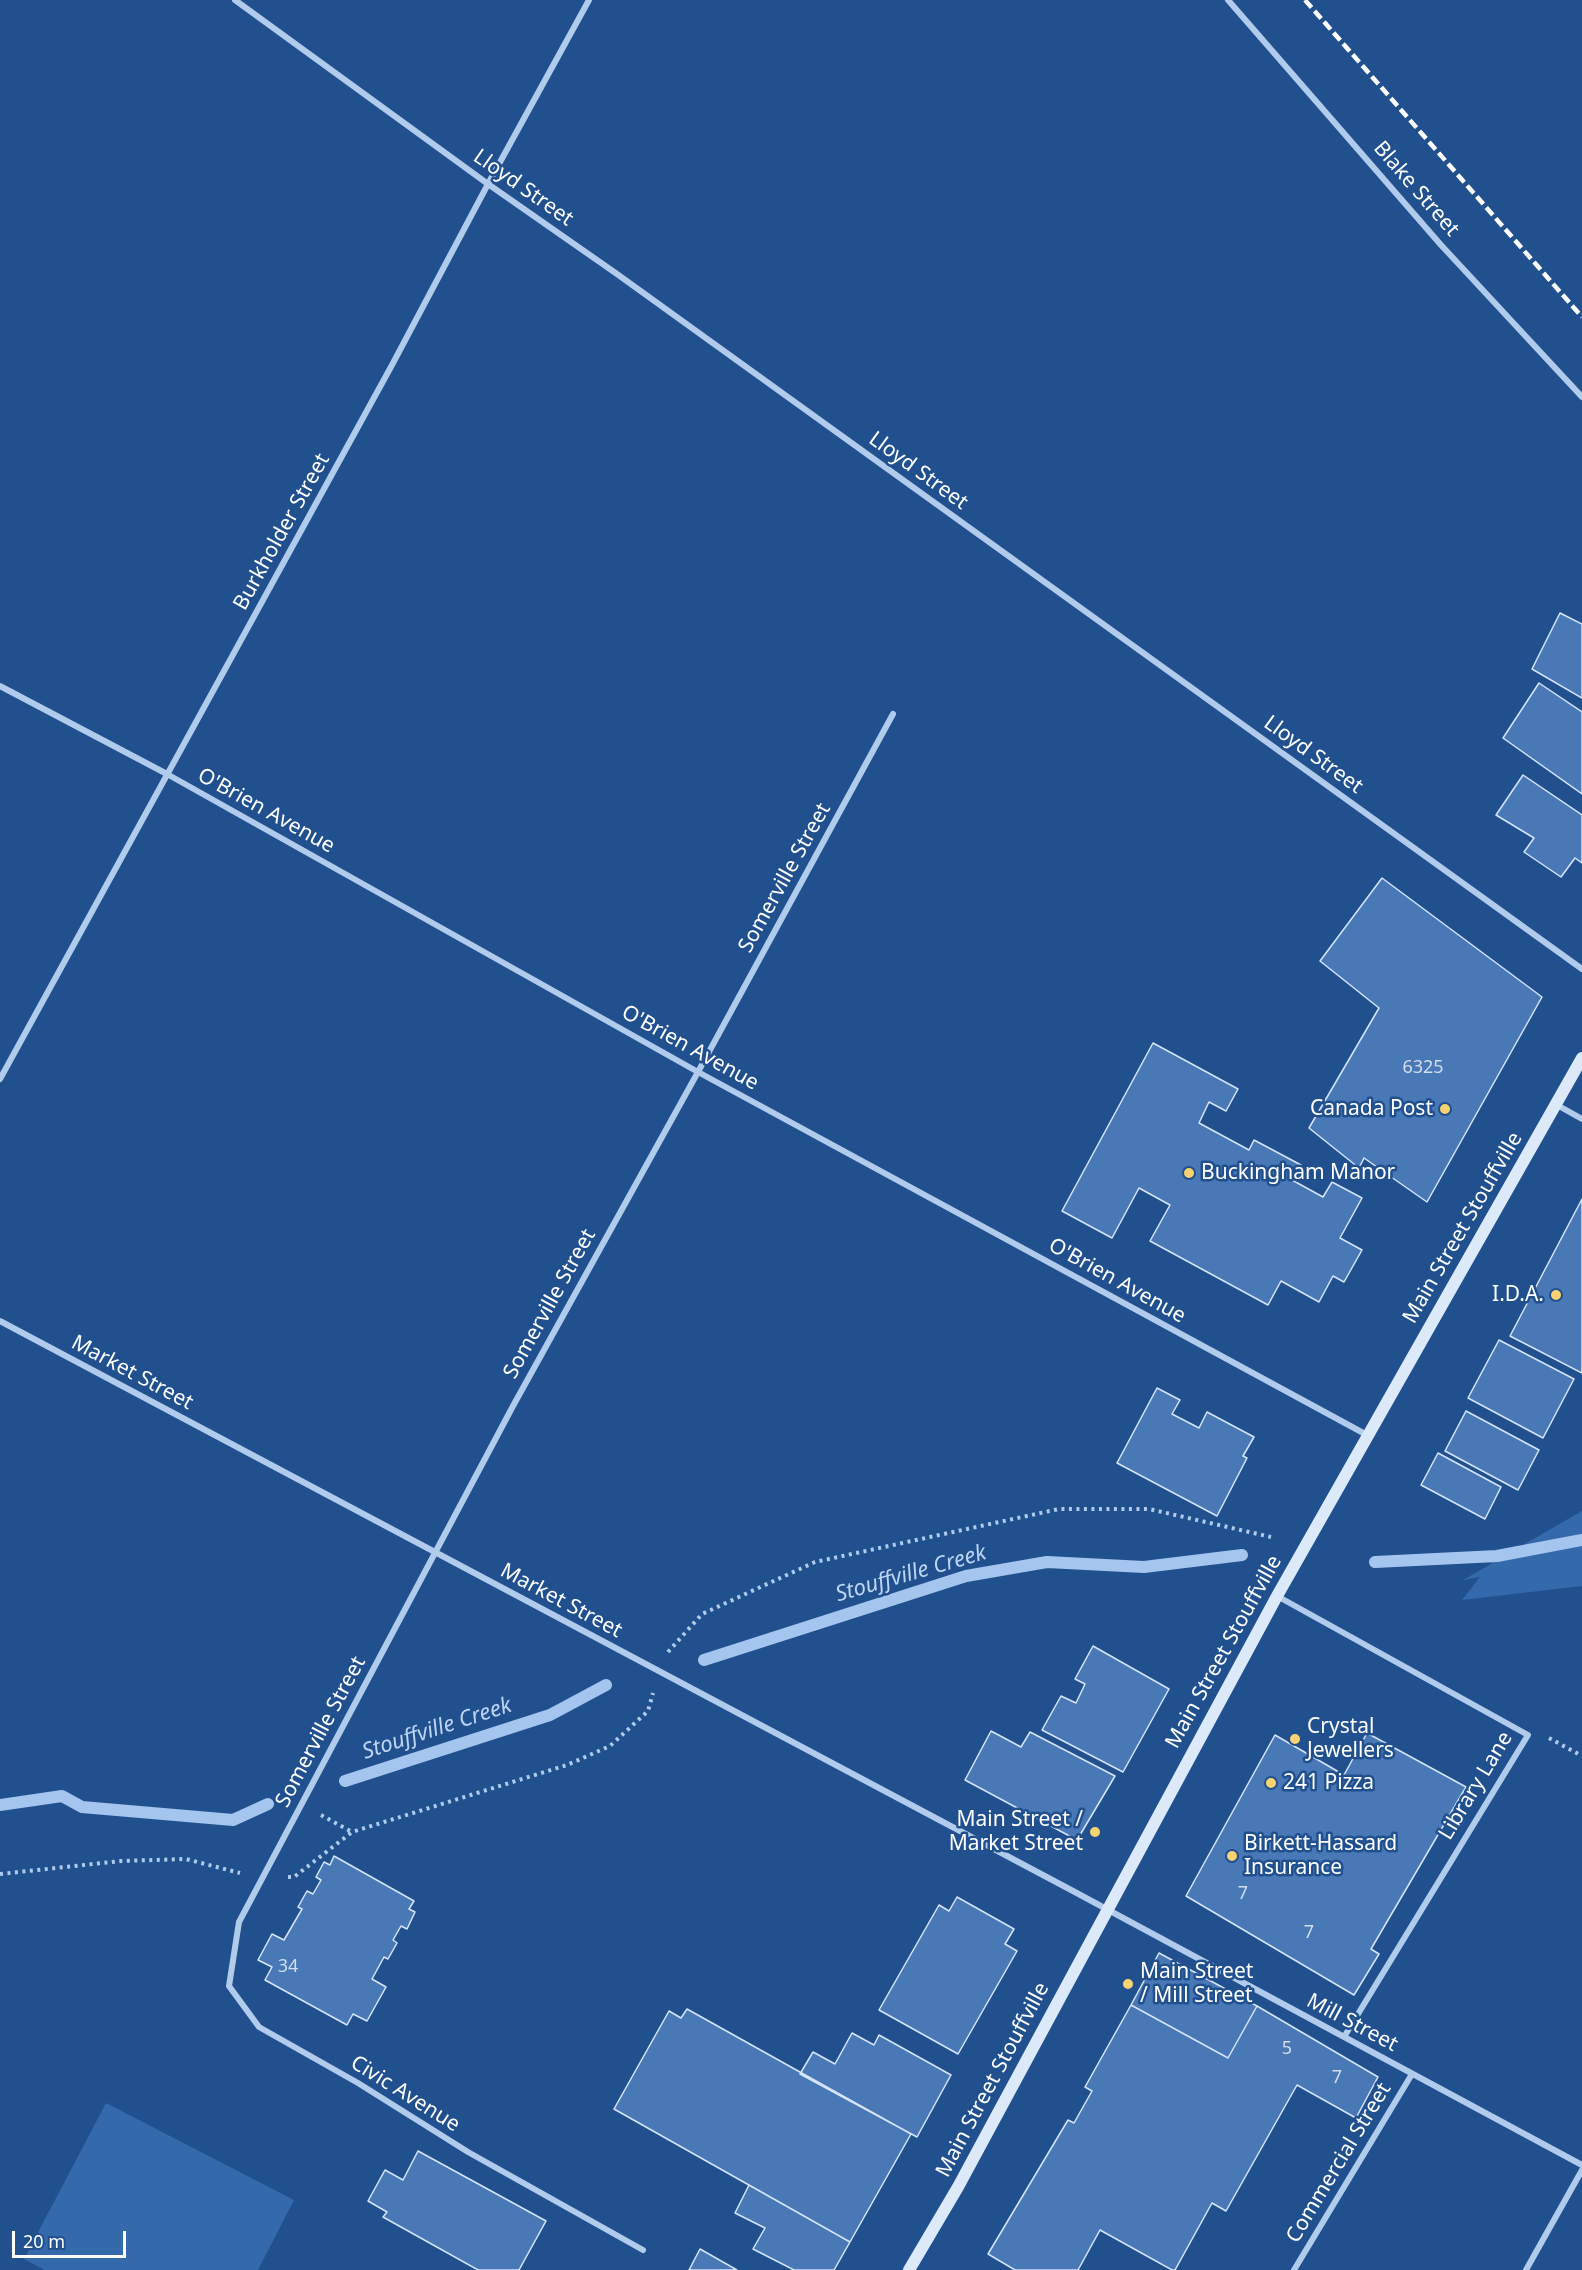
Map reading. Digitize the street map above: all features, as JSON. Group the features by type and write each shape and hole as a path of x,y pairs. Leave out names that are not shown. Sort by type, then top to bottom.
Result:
{"main road":[{"name":"Main Street Stouffville","path":"909,2270 958,2187 1276,1596 1582,1058"}],"street":[{"name":"Lloyd Street","path":"235,0 1582,969"},
{"name":"Burkholder Street","path":"0,1079 590,0"},
{"name":"Blake Street","path":"1228,0 1441,245 1582,397"},
{"name":"O'Brien Avenue","path":"0,686 167,774 698,1072 1367,1435"},
{"name":"Somerville Street","path":"244,1914 300,1804 513,1406 893,714"},
{"path":"1557,1105 1582,1119"},
{"name":"Market Street","path":"0,1321 1107,1910"},
{"name":"Library Lane","path":"1276,1596 1528,1735 1344,2037"},
{"name":"Mill Street","path":"1107,1910 1582,2168"},
{"name":"Civic Avenue","path":"244,1914 239,1922 229,1986 260,2027 358,2083 468,2152 643,2250"},
{"name":"Commercial Street","path":"1294,2270 1412,2074"},
{"path":"1526,2270 1582,2168"}],"path":[{"path":"0,1874 121,1861 186,1859 262,1879 294,1877 352,1832 567,1765 610,1746 648,1711 668,1651 702,1614 815,1562 1059,1509 1149,1509 1271,1537"},
{"path":"1528,1735 1549,1738 1582,1756"},
{"path":"300,1804 352,1832"}],"shaded area":[{"path":"1582,1511 1582,1586 1462,1600 1480,1577 1463,1580 1491,1564 1497,1556 1509,1553"},
{"path":"106,2103 294,2200 258,2270 45,2270 24,2259"}],"building":[{"path":"1560,613 1582,624 1582,698 1532,669"},
{"path":"1539,683 1582,712 1582,794 1503,738"},
{"path":"1523,775 1582,815 1582,863 1575,858 1561,877 1524,852 1534,838 1496,815"},
{"path":"1382,878 1542,997 1427,1202 1364,1158 1359,1168 1309,1128 1379,1008 1320,961"},
{"name":"Buckingham Manor","path":"1153,1043 1238,1089 1226,1111 1209,1102 1199,1123 1249,1150 1254,1140 1301,1165 1292,1180 1323,1197 1332,1182 1362,1198 1340,1238 1362,1250 1344,1282 1333,1276 1319,1302 1281,1281 1268,1305 1150,1241 1170,1205 1139,1188 1112,1238 1062,1211"},
{"path":"1582,1199 1582,1373 1510,1336"},
{"path":"1499,1340 1574,1379 1543,1438 1468,1398"},
{"path":"1157,1388 1180,1400 1172,1414 1199,1428 1207,1412 1254,1437 1243,1456 1247,1458 1217,1516 1117,1463"},
{"path":"1466,1411 1539,1450 1518,1490 1445,1451"},
{"path":"1438,1453 1501,1487 1485,1519 1421,1485"},
{"path":"1093,1646 1169,1689 1123,1772 1042,1730 1061,1696 1076,1703 1085,1684 1075,1679"},
{"path":"991,1731 1021,1747 1030,1732 1115,1776 1077,1840 965,1780"},
{"path":"1367,1733 1466,1787 1371,1949 1379,1954 1354,1995 1186,1896 1275,1735 1344,1775"},
{"path":"334,1856 414,1901 409,1909 415,1912 407,1929 401,1926 393,1940 397,1943 388,1959 384,1957 372,1979 386,1987 367,2021 353,2014 347,2025 265,1980 272,1967 258,1960 272,1934 284,1940 302,1909 298,1907 307,1891 313,1894 321,1880 316,1877 324,1862 330,1865"},
{"path":"957,1897 1014,1929 1005,1944 1017,1951 958,2054 879,2010 939,1905 949,1911"},
{"path":"1159,1953 1257,2006 1228,2058 1131,2005"},
{"path":"1131,2005 1228,2058 1257,2006 1378,2077 1356,2118 1297,2085 1226,2211 1212,2203 1175,2270 1100,2230 1078,2270 1015,2270 988,2254 1068,2120 1074,2123 1092,2091 1085,2087"},
{"path":"687,2009 911,2134 850,2242 614,2109 669,2011 681,2018"},
{"path":"852,2033 874,2045 879,2035 951,2075 917,2137 800,2074 813,2052 835,2064"},
{"path":"418,2151 546,2221 519,2270 478,2270 383,2217 387,2212 368,2201 385,2170 403,2180"},
{"path":"749,2185 850,2242 834,2270 794,2270 753,2249 765,2228 735,2213"},
{"path":"700,2249 737,2270 689,2270"}],"waterway":[{"name":"Stouffville Creek","path":"1375,1562 1497,1556 1582,1540"},
{"name":"Stouffville Creek","path":"704,1660 966,1576 1047,1562 1144,1567 1242,1555"},
{"name":"Stouffville Creek","path":"345,1781 550,1715 606,1685"},
{"name":"Stouffville Creek","path":"0,1805 62,1796 82,1807 233,1820 268,1804"}],"railway":[{"path":"1305,0 1582,317"}],"place":[{"name":"Canada Post","path":"1445,1109"},
{"name":"Buckingham Manor","path":"1189,1173"},
{"name":"I.D.A.","path":"1556,1295"},
{"name":"Crystal Jewellers","path":"1295,1739"},
{"name":"241 Pizza","path":"1271,1783"},
{"name":"Main Street / Market Street","path":"1095,1832"},
{"name":"Birkett-Hassard Insurance","path":"1232,1856"},
{"name":"Main Street / Mill Street","path":"1128,1984"}]}
